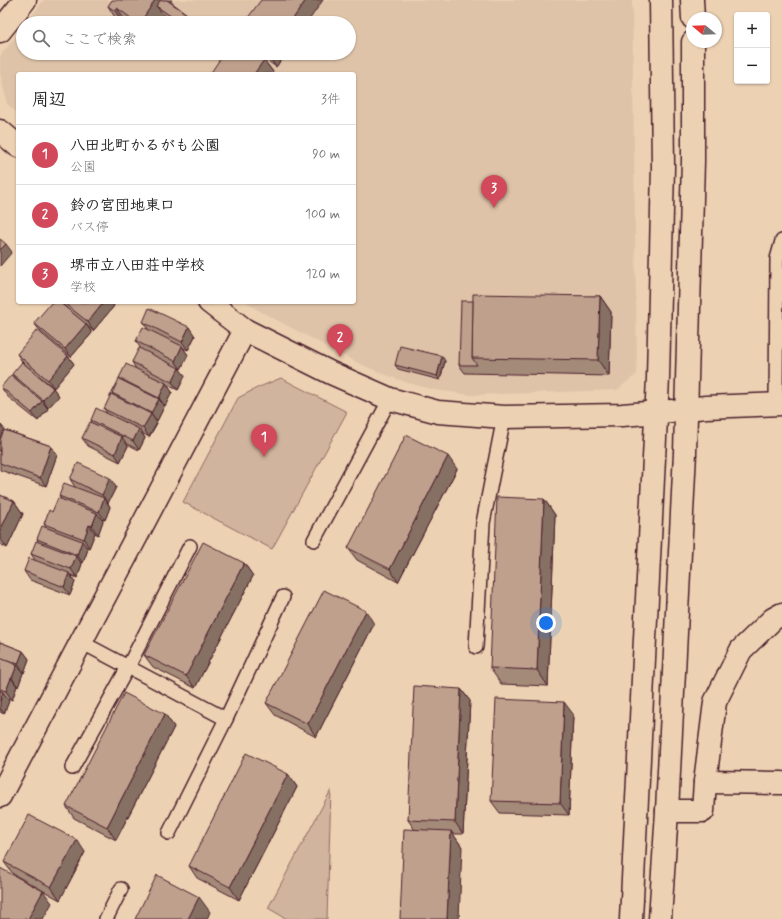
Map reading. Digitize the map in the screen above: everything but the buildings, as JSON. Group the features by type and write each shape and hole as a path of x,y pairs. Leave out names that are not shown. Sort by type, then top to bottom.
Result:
{"street":[{"path":"0,31 25,0"},
{"path":"631,919 656,413 663,167 661,0"},
{"path":"692,0 693,12"},
{"path":"660,919 667,811 685,453 693,161 693,48"},
{"path":"0,131 16,144"},
{"path":"212,304 245,330 331,373 390,399 438,412 504,418 622,415 656,413 706,406 779,404"},
{"path":"0,796 245,330"},
{"path":"667,811 703,811 715,702 741,650 773,619 782,614"},
{"path":"705,782 782,782"}],"lane":[{"path":"779,404 777,259 782,241"},
{"path":"314,540 390,399"},
{"path":"476,647 482,524 504,418"},
{"path":"72,768 128,667 190,546"},
{"path":"169,833 226,719 283,597"},
{"path":"81,642 226,719"},
{"path":"106,919 121,890"}],"shaded area":[{"path":"44,0 632,0 637,374 617,390 471,395 435,390 408,383 354,361 256,309 250,304 356,304 356,72 16,72 16,112 7,104 0,72 0,56 16,36 16,60 356,60 356,16 31,16"},
{"path":"281,378 347,412 272,549 183,502 238,398"},
{"path":"331,790 327,919 287,919 268,908"}],"place":[{"name":"堺市立八田荘中学校","path":"494,208"},
{"name":"鈴の宮団地東口","path":"340,357"},
{"name":"八田北町かるがも公園","path":"264,457"}]}
